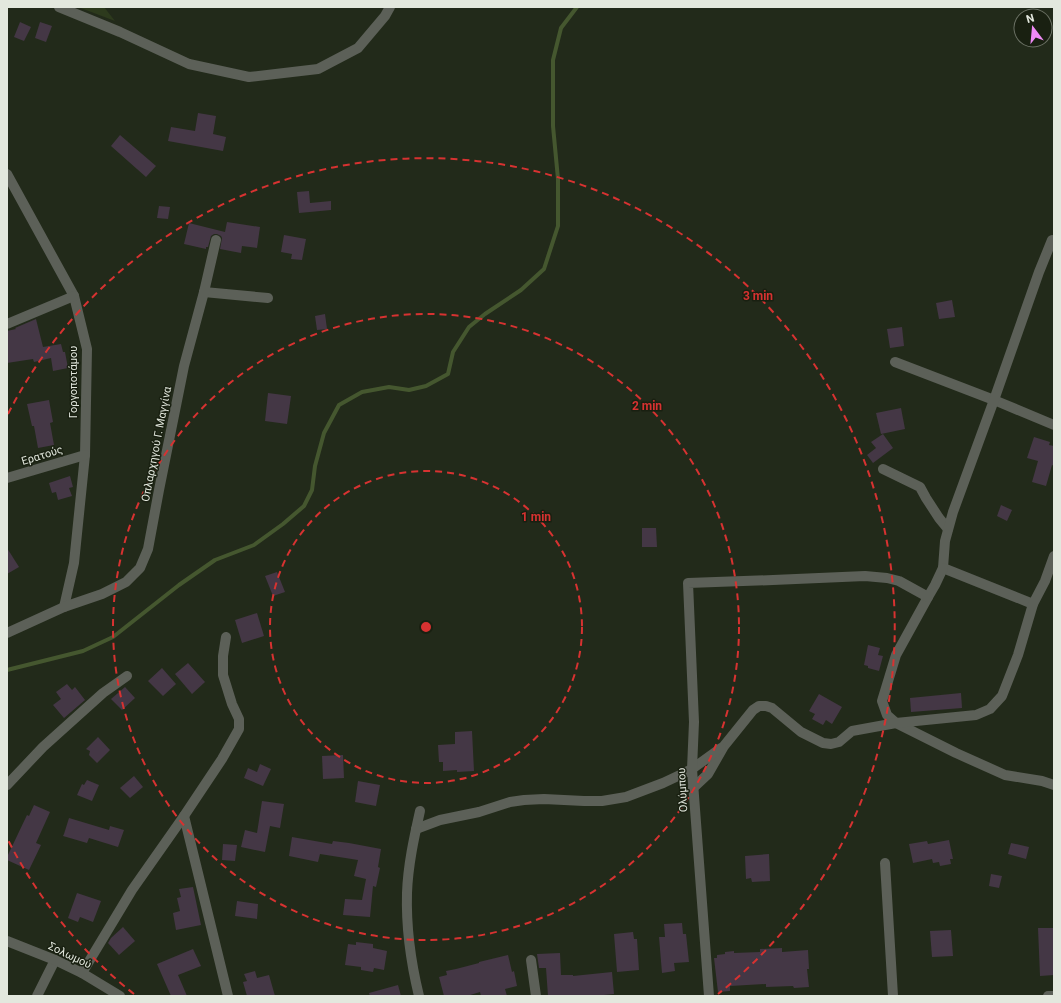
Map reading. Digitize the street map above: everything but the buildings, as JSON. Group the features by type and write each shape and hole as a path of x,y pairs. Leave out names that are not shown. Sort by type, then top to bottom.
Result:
{"street":[{"path":"59,7 120,32 189,64 249,77 318,69 358,48 385,16 390,7"},
{"name":"Γοργοποτάμου","path":"7,174 74,296 87,349 85,455 74,563 64,606"},
{"name":"Οπλαρχηγού Γ. Μαγγίνα","path":"7,634 64,606 102,594 126,582 140,568 148,549 184,366 216,240"},
{"path":"1054,241 1052,240 1039,272 956,504 945,541 943,568 896,655 882,701 887,715 896,723 956,753 1005,775 1042,781 1054,785"},
{"path":"204,292 268,298"},
{"path":"7,324 74,296"},
{"path":"895,362 1054,424"},
{"name":"Ερατούς","path":"7,478 85,455"},
{"path":"883,469 920,487 939,518 948,529"},
{"path":"693,788 708,774 724,746 748,715 759,706 772,708 801,732 823,743 831,744 839,742 852,731 896,723 976,715 990,709 1002,696 1018,656 1032,604 1044,581 1054,556"},
{"path":"943,568 1032,604"},
{"name":"Ολύμπου","path":"709,996 692,769 694,722 688,583 864,576 900,581 928,597"},
{"path":"82,973 132,890 222,759 239,728 239,719 232,704 223,675 223,656 226,637"},
{"path":"7,785 48,743 103,693 127,676"},
{"path":"416,829 440,820 479,812 510,802 544,798 602,801 626,797 663,784 692,769 724,746"},
{"path":"419,996 407,914 407,892 409,870 420,811"},
{"path":"184,816 228,996"},
{"path":"885,863 893,996"},
{"name":"Σολωμού","path":"7,941 55,960 82,973 120,996"},
{"path":"36,996 55,960"},
{"path":"531,960 536,996"},
{"path":"1048,996 1054,996"}],"green space":[{"path":"78,7 104,7 115,21"}],"waterway":[{"path":"7,670 83,651 113,637 179,585 215,560 254,545 283,524 304,506 312,490 315,466 324,433 339,405 362,392 389,387 409,390 426,386 448,374 453,352 469,327 485,314 521,290 544,269 558,226 558,179 553,126 553,60 561,28 577,7"}]}
